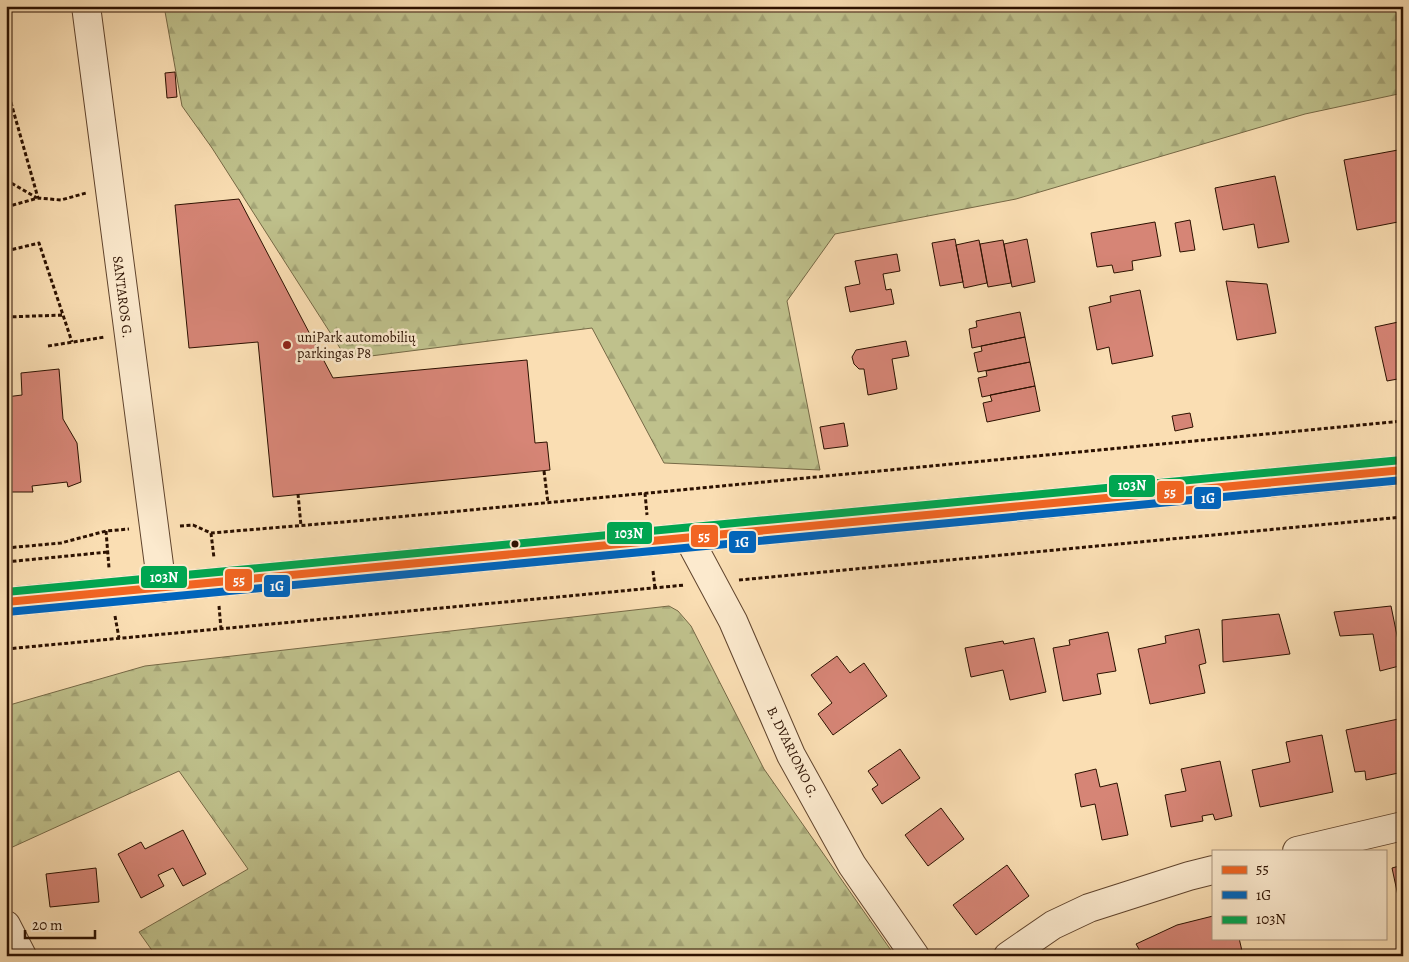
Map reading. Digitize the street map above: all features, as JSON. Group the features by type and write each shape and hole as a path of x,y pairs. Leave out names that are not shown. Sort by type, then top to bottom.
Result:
{"main road":[{"path":"6,602 689,539 1403,470"}],"street":[{"name":"SANTAROS G.","path":"86,6 162,588"},
{"name":"B. DVARIONO G.","path":"689,539 733,621 791,755 852,865 915,956"},
{"path":"1301,850 1403,826"},
{"path":"1008,956 1053,925 1089,908 1188,876 1212,870"},
{"path":"6,925 22,956"}],"path":[{"path":"6,64 8,69 8,92 38,198"},
{"path":"6,180 38,198"},
{"path":"6,207 38,198 60,200 109,186"},
{"path":"6,251 39,243 72,342"},
{"path":"6,316 63,315"},
{"path":"48,346 128,334"},
{"path":"154,527 193,525 211,533 301,526 1403,421"},
{"path":"544,471 548,503"},
{"path":"645,493 647,515"},
{"path":"298,494 301,526"},
{"path":"738,580 1403,517"},
{"path":"6,548 61,543 106,531"},
{"path":"6,562 108,552"},
{"path":"653,571 655,588"},
{"path":"6,649 693,584"}],"green space":[{"path":"164,6 1403,6 1403,93 1305,114 1016,199 835,234 787,301 820,470 664,463 592,328 347,359 212,148 182,106"},
{"path":"669,606 678,611 691,626 764,769 895,956 156,956 139,932 248,869 179,771 6,850 6,706 145,666"}],"building":[{"path":"175,72 177,97 167,98 165,73"},
{"path":"1398,150 1403,177 1403,221 1357,230 1344,160"},
{"path":"1275,176 1289,242 1258,248 1254,224 1223,230 1215,188"},
{"name":"uniPark automobilių parkingas P8","path":"239,199 333,378 527,360 535,443 547,442 550,470 273,497 258,342 189,348 175,205"},
{"path":"1190,220 1195,250 1180,252 1175,223"},
{"path":"1155,222 1161,256 1132,261 1133,270 1114,273 1112,265 1097,267 1091,233"},
{"path":"955,239 963,282 940,286 932,243"},
{"path":"1027,239 1035,282 1012,287 1004,244"},
{"path":"979,240 987,283 964,288 956,245"},
{"path":"1003,240 1011,283 988,287 980,244"},
{"path":"897,254 900,271 883,274 886,290 891,289 894,304 850,312 845,287 860,284 855,261"},
{"path":"1226,281 1267,284 1276,333 1237,340"},
{"path":"1140,290 1153,356 1112,364 1109,347 1097,350 1089,307 1111,302 1110,296"},
{"path":"1020,312 1025,337 972,348 969,329 977,327 976,321"},
{"path":"1403,321 1403,378 1387,381 1375,327"},
{"path":"1025,337 1030,362 978,372 974,353 982,351 981,346"},
{"path":"906,341 909,356 892,359 897,389 868,395 864,369 859,369 854,364 852,357 856,350"},
{"path":"1030,362 1035,386 982,397 978,378 987,376 986,371"},
{"path":"59,369 63,419 77,443 81,482 68,487 67,482 32,486 33,492 6,492 6,397 22,395 21,373"},
{"path":"1035,386 1040,411 987,422 983,403 992,401 990,395"},
{"path":"1190,413 1193,427 1175,431 1172,416"},
{"path":"844,423 848,446 824,449 820,427"},
{"path":"1391,606 1403,665 1380,671 1373,634 1340,636 1334,612"},
{"path":"1279,614 1290,654 1223,662 1222,620"},
{"path":"1199,629 1206,663 1199,665 1205,693 1150,704 1138,649 1166,643 1165,636"},
{"path":"1108,632 1116,671 1097,674 1101,694 1063,701 1053,648 1070,645 1069,640"},
{"path":"1034,638 1046,692 1010,700 1003,670 971,677 965,648 1003,641 1004,644"},
{"path":"837,656 850,673 864,663 887,696 833,735 818,714 832,703 811,675"},
{"path":"1403,718 1403,772 1366,780 1365,771 1355,772 1346,730"},
{"path":"1322,735 1333,792 1260,807 1252,770 1290,762 1286,742"},
{"path":"900,749 920,778 882,804 872,789 878,785 868,771"},
{"path":"1220,761 1232,816 1215,820 1213,814 1202,816 1203,821 1171,827 1165,795 1186,791 1181,769"},
{"path":"1096,769 1100,787 1117,783 1128,835 1102,840 1095,804 1081,807 1075,774"},
{"path":"941,808 964,839 928,866 905,835"},
{"path":"183,830 206,874 183,886 173,868 158,875 164,886 141,898 118,854 141,842 145,849"},
{"path":"1007,865 1029,896 976,935 953,905"},
{"path":"1403,865 1403,896 1398,896 1392,868"},
{"path":"96,868 99,902 50,907 46,874"},
{"path":"1212,916 1212,940 1239,940 1242,951 1218,956 1143,956 1136,944 1177,925"}],"transit line":[{"name":"103N","path":"6,592 1402,460"},
{"name":"55","path":"6,602 1403,470"},
{"name":"1G","path":"7,612 1403,480"}],"place":[{"name":"uniPark automobilių parkingas P8","path":"287,345"}]}
